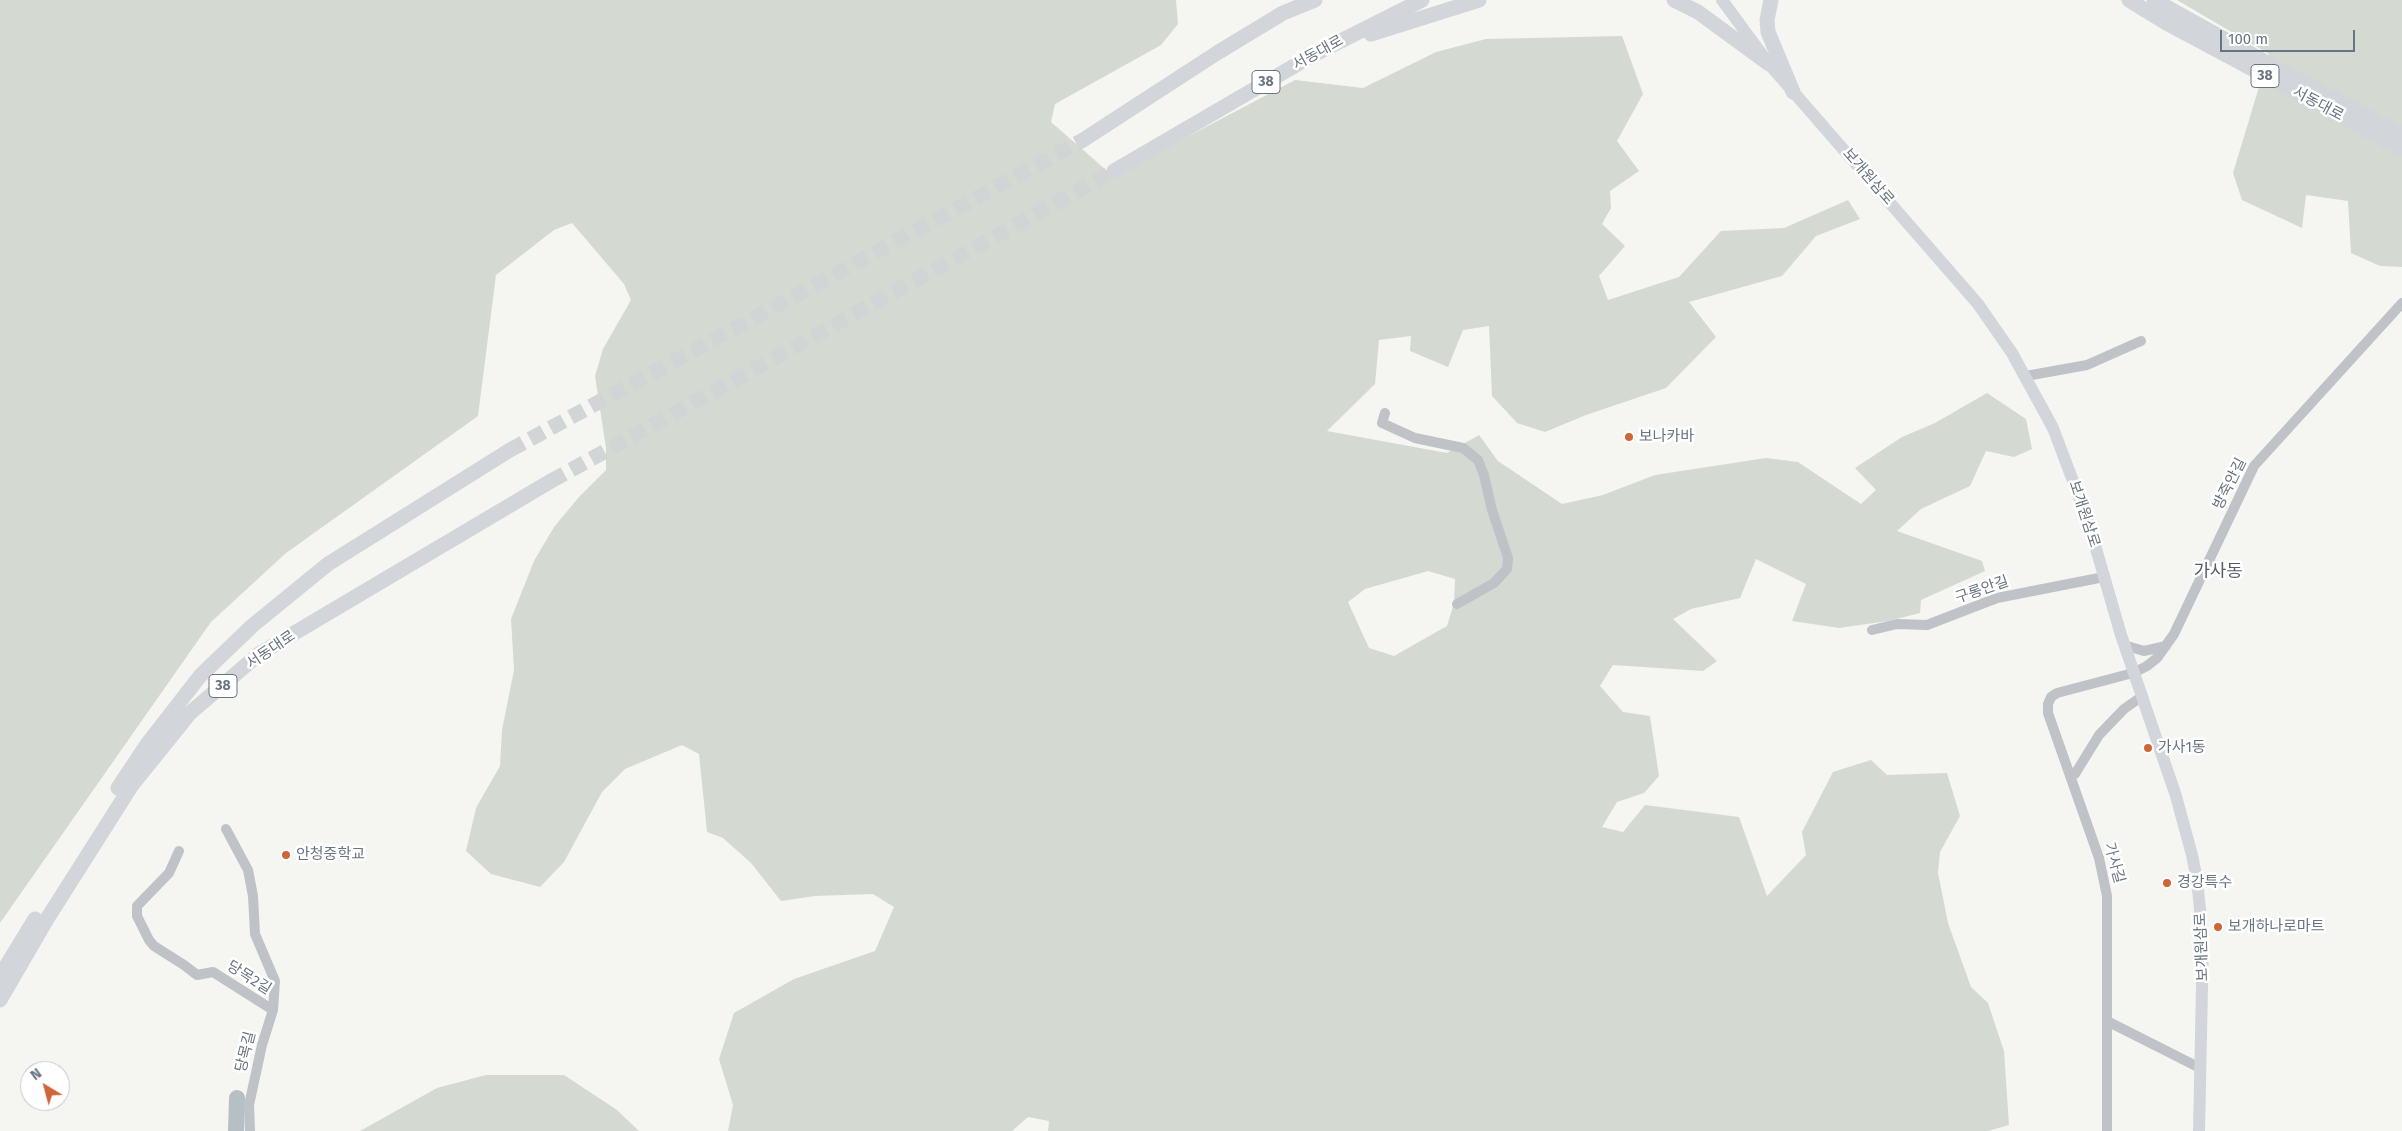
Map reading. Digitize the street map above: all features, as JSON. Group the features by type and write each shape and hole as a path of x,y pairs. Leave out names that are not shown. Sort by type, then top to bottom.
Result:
{"highway":[{"path":"1083,140 1225,48 1283,13 1314,0"},
{"name":"서동대로","path":"1114,171 1313,55 1422,0"},
{"path":"1313,55 1389,27 1478,0"},
{"path":"1674,0 1698,12 1769,64"},
{"path":"1771,0 1767,20 1768,32 1793,92"},
{"name":"서동대로","path":"2129,0 2176,28 2402,149"},
{"name":"서동대로","path":"2154,0 2298,80 2402,134"},
{"name":"서동대로","path":"0,976 148,743 184,696 224,651 328,564 510,450"},
{"name":"서동대로","path":"0,1000 47,919 132,785 190,713 259,654 551,482"}],"main road":[{"name":"보개원삼로","path":"1722,0 1769,64 1959,281 1997,330 2026,376 2046,414 2064,455 2088,521 2133,673 2176,796 2197,880 2203,938 2199,1131"}],"street":[{"name":"방죽안길","path":"2133,673 2147,666 2166,646 2254,466 2402,303"},
{"path":"2026,376 2087,366 2141,341"},
{"path":"1385,413 1382,422 1415,438 1463,448 1478,460 1484,475 1492,510 1508,558 1507,569 1494,583 1457,604"},
{"name":"구롱안길","path":"1872,630 1897,624 1927,624 1997,598 2104,577"},
{"path":"2124,645 2144,651 2166,646"},
{"name":"가사길","path":"2107,1131 2109,1092 2107,896 2098,858 2048,713 2048,704 2051,697 2057,693 2133,673"},
{"path":"2075,774 2099,735 2124,709 2141,697"},
{"name":"당목길","path":"226,829 248,870 253,896 255,934 275,982 273,1010 262,1045 249,1105 250,1131"},
{"name":"당목2길","path":"179,851 169,873 137,906 137,916 149,940 154,946 184,964 197,975 213,972 273,1010"},
{"path":"2107,1021 2200,1068"}],"shaded area":[{"path":"0,0 1176,0 1178,24 1161,45 1055,104 1051,122 1113,176 1295,80 1363,88 1436,52 1486,39 1622,36 1643,94 1617,141 1639,171 1610,191 1611,208 1602,224 1625,246 1599,276 1608,300 1679,277 1721,231 1784,228 1848,200 1860,219 1816,236 1782,276 1689,302 1716,337 1666,388 1586,415 1545,432 1517,423 1492,396 1489,326 1463,330 1448,367 1410,351 1411,336 1379,340 1375,384 1327,431 1447,453 1479,435 1498,461 1562,504 1603,495 1655,475 1766,458 1798,462 1861,504 1876,490 1855,468 1902,437 1935,423 1987,393 2026,419 2032,449 2014,457 1986,451 1970,486 1921,509 1897,531 1982,561 1985,571 1921,600 1920,613 1888,621 1839,628 1792,621 1806,584 1756,559 1740,598 1691,609 1673,619 1717,661 1703,671 1613,665 1600,686 1623,712 1650,716 1659,776 1644,793 1617,802 1602,827 1623,832 1645,805 1739,817 1767,896 1806,855 1802,832 1833,772 1871,760 1887,775 1947,773 1960,816 1940,852 1938,873 1948,923 1971,987 1988,1003 2004,1051 2009,1125 1988,1131 1048,1131 1049,1121 1028,1117 1012,1131 728,1131 733,1105 719,1059 734,1013 794,979 875,951 894,907 873,894 815,896 781,901 751,863 723,838 707,832 699,754 682,745 625,769 602,792 564,862 540,887 491,874 466,851 476,808 500,766 502,730 514,670 511,619 534,561 554,527 579,497 606,470 606,448 595,376 603,349 631,300 624,284 572,223 554,230 496,275 478,416 286,553 211,622 0,923","holes":["1428,571 1455,579 1454,603 1447,626 1394,656 1369,648 1348,602 1365,589"]},
{"path":"2177,0 2402,0 2402,267 2380,266 2351,253 2348,201 2306,195 2302,228 2242,200 2233,173 2269,54"},
{"path":"486,1075 564,1075 617,1110 639,1131 360,1131 437,1088"}],"waterway":[{"path":"236,1131 237,1098"}],"tunnel":[{"path":"510,450 1083,140"},
{"path":"551,481 1114,171"}],"place":[{"name":"보나카바","path":"1629,437"},
{"name":"가사1동","path":"2148,748"},
{"name":"안청중학교","path":"286,855"},
{"name":"경강특수","path":"2167,883"},
{"name":"보개하나로마트","path":"2218,927"}],"district":[{"name":"가사동","path":"2218,572"}]}
